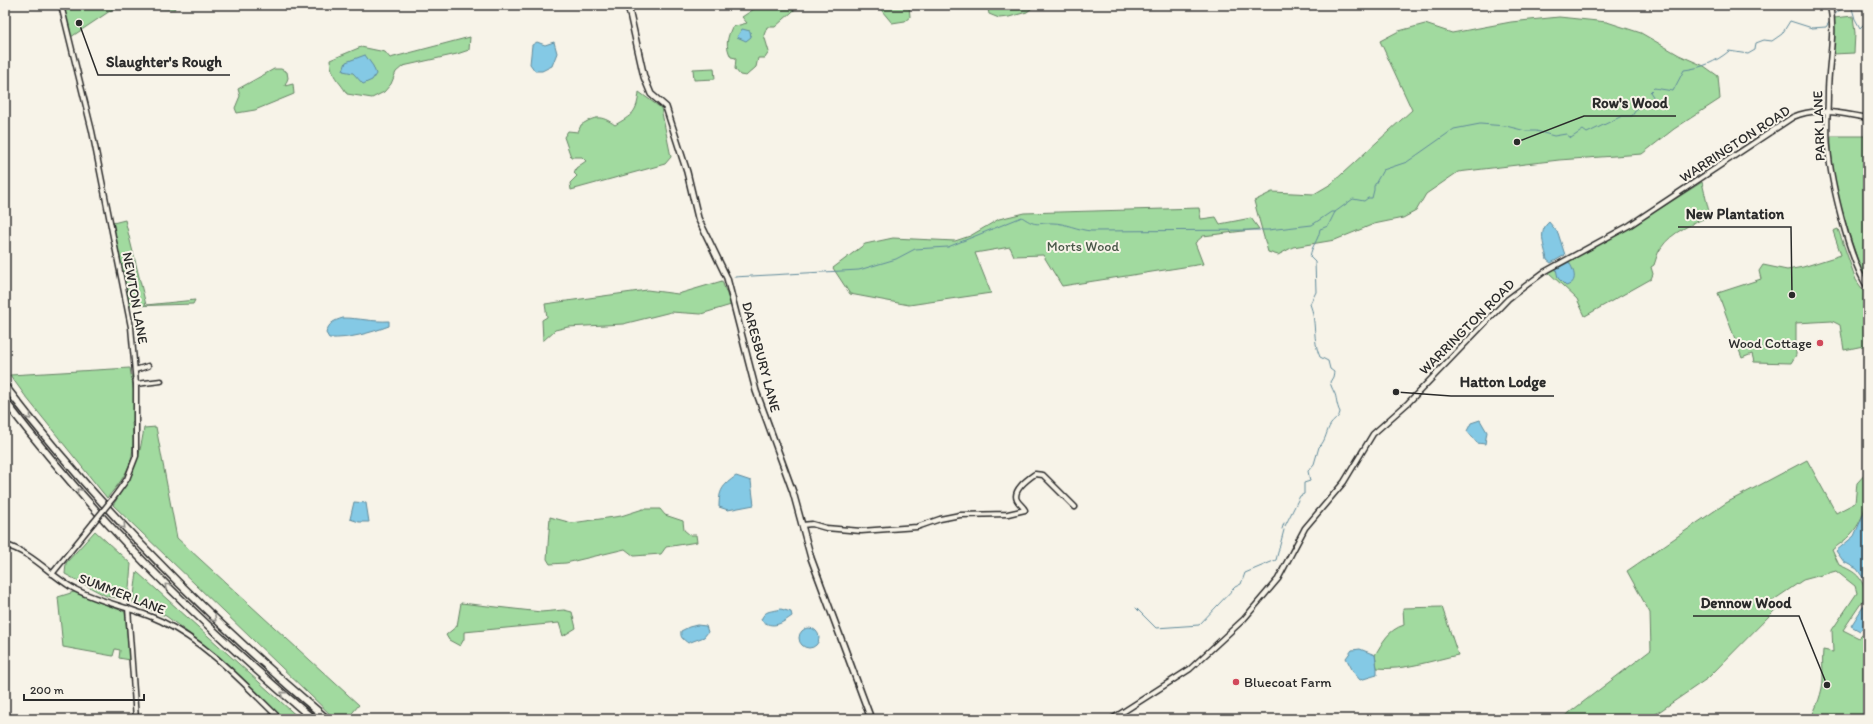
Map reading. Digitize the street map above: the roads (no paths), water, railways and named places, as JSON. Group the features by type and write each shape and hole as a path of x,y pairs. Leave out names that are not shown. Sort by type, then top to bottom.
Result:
{"highway":[{"path":"5,386 44,436 90,490 168,574 237,640 327,719"},
{"path":"5,401 84,497 161,580 231,648 313,719"}],"main road":[{"name":"DARESBURY LANE","path":"628,5 644,77 651,94 666,107 687,172 698,218 727,278 745,356 756,391 789,479 811,558 871,719"}],"street":[{"name":"NEWTON LANE","path":"52,574 127,479 136,456 136,384 131,327 95,147 61,5"},
{"name":"PARK LANE","path":"1830,5 1832,19 1828,150 1837,197 1854,258 1860,274 1868,288"},
{"name":"WARRINGTON ROAD","path":"1112,719 1190,669 1244,619 1278,579 1305,528 1344,482 1373,434 1408,403 1516,292 1544,272 1630,225 1788,120 1806,113 1829,112 1868,118"},
{"path":"135,370 148,366"},
{"path":"142,369 143,374"},
{"path":"136,384 161,381"},
{"path":"802,525 812,524 826,528 862,531 918,527 940,519 960,515 1008,514 1025,510 1017,501 1016,496 1018,490 1035,474 1043,475 1075,508"},
{"name":"SUMMER LANE","path":"5,545 26,553 71,587 85,594 128,608 163,622 207,649 280,719"},
{"path":"128,608 136,719"}],"water":[{"path":"742,29 750,31 751,37 746,41 737,37"},
{"path":"537,42 545,45 554,42 557,53 552,66 542,71 535,71 530,64 532,45"},
{"path":"365,55 373,66 376,74 372,80 363,84 353,73 343,71 346,62"},
{"path":"1549,222 1558,233 1565,255 1551,263 1547,260 1543,240 1543,230"},
{"path":"1569,262 1574,272 1574,279 1573,282 1566,286 1558,278 1556,269"},
{"path":"343,318 389,321 389,326 344,338 329,338 326,333 330,325 334,321"},
{"path":"1480,420 1487,432 1485,444 1477,443 1467,431 1471,423"},
{"path":"736,476 751,481 754,505 728,510 719,507 722,489"},
{"path":"354,502 366,503 369,522 359,522 350,519"},
{"path":"1868,504 1868,598 1866,582 1857,569 1844,562 1836,551 1854,536"},
{"path":"1868,599 1868,622 1860,631 1851,626"},
{"path":"781,609 791,612 792,616 781,623 773,625 765,623 761,620 767,612"},
{"path":"697,625 706,626 708,632 704,637 688,643 681,637 681,631"},
{"path":"809,628 816,631 819,638 816,645 809,648 802,645 799,638 802,631"},
{"path":"1360,649 1375,655 1377,675 1360,680 1354,673 1346,658 1352,650"}],"waterway":[{"path":"1833,17 1837,12 1848,5"},
{"path":"1851,5 1855,19 1860,28 1868,20"},
{"path":"1285,526 1300,496 1304,494 1304,483 1310,481 1308,471 1314,464 1319,447 1323,442 1329,427 1338,417 1340,412 1330,382 1334,372 1330,369 1328,361 1320,357 1316,344 1310,304 1316,292 1315,262 1310,257 1312,249 1320,229 1328,226 1335,212 1353,199 1364,201 1368,198 1372,198 1374,186 1383,170 1407,162 1454,129 1480,124 1506,126 1526,131 1536,131 1554,136 1566,134 1571,138 1583,130 1587,133 1622,116 1632,116 1639,105 1653,103 1654,98 1650,92 1654,88 1673,91 1684,70 1708,64 1729,51 1748,54 1755,50 1756,43 1764,40 1772,41 1782,34 1790,21 1812,28 1826,27 1830,21"},
{"path":"734,277 859,270 896,259 915,249 948,247 1022,217 1038,224 1058,223 1091,231 1268,230 1312,225 1331,212 1335,212"},
{"path":"1282,529 1284,523"},
{"path":"1136,608 1156,628 1199,625 1235,587 1241,584 1245,573 1276,560 1284,530"}],"place":[{"name":"Slaughter's Rough","path":"79,23"},
{"name":"Row's Wood","path":"1517,142"},
{"name":"New Plantation","path":"1792,295"},
{"name":"Wood Cottage","path":"1820,343"},
{"name":"Hatton Lodge","path":"1396,392"},
{"name":"Bluecoat Farm","path":"1236,682"},
{"name":"Dennow Wood","path":"1827,685"}],"park label":[{"name":"Morts Wood","path":"1083,246"}]}
